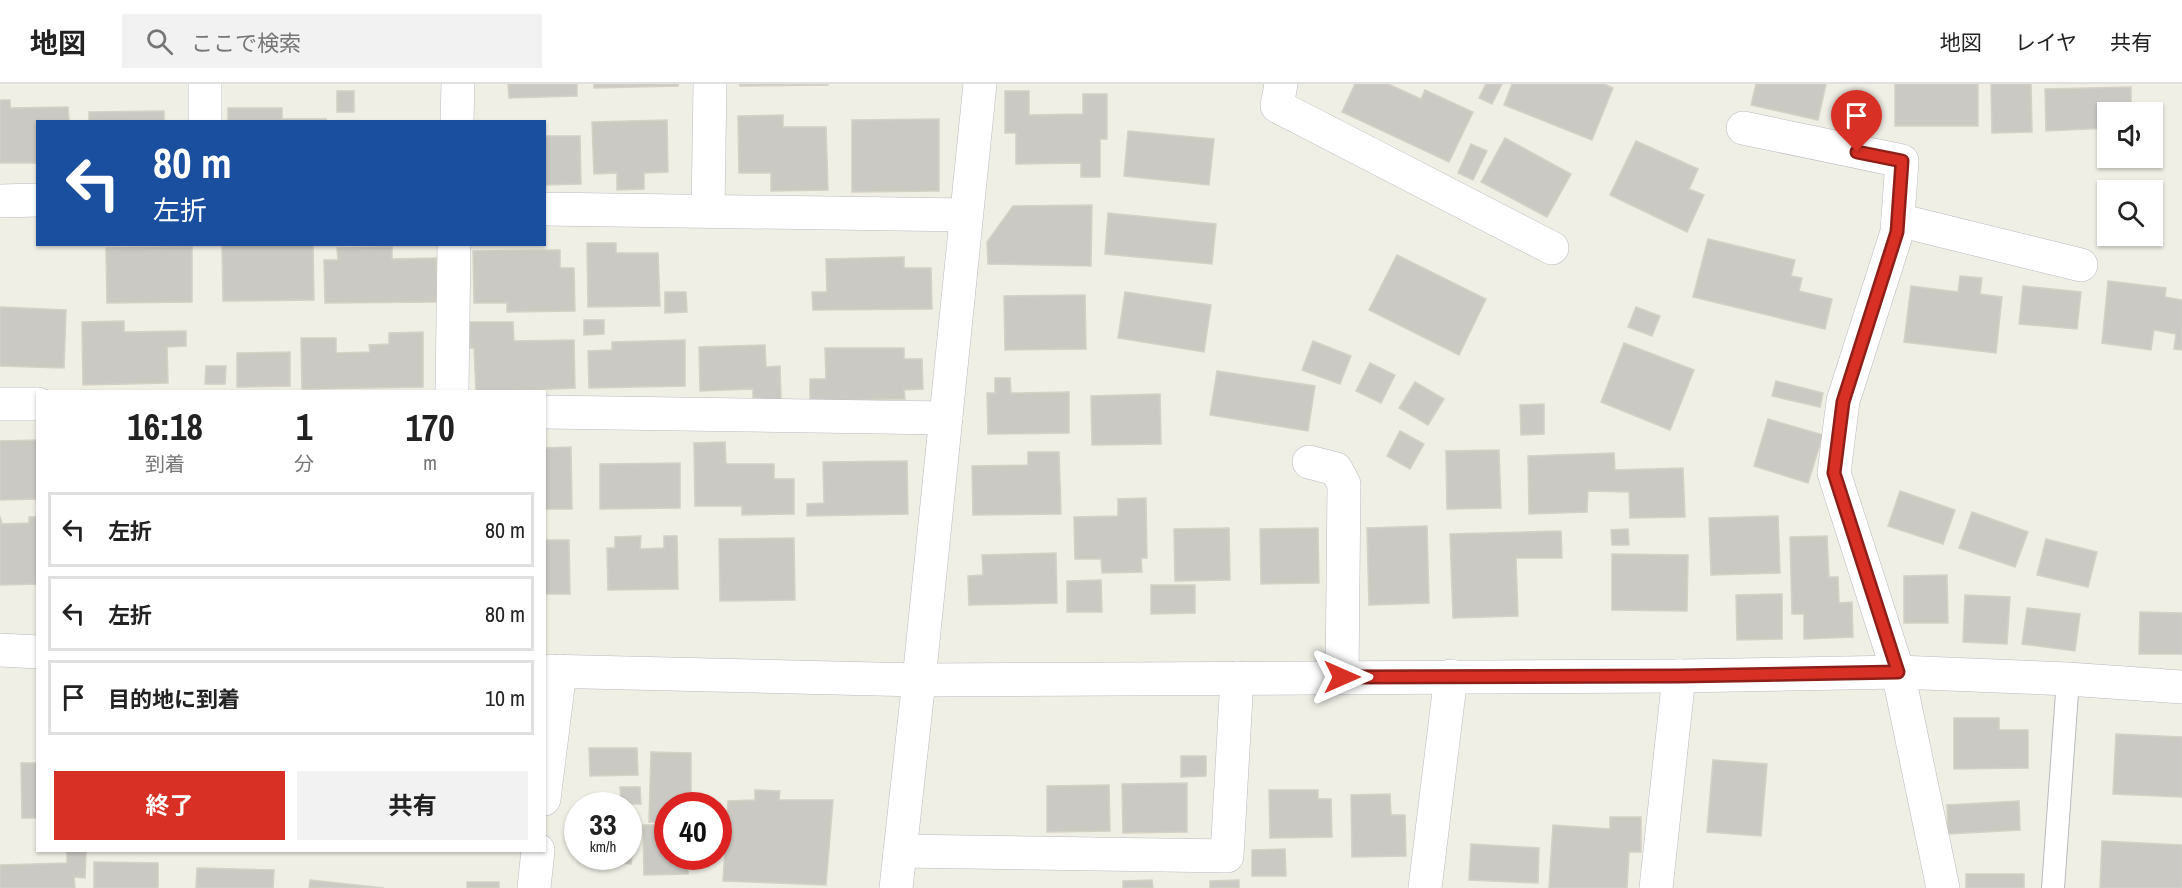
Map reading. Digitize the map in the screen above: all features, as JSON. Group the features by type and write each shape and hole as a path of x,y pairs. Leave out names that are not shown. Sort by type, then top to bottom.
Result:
{"street":[{"path":"205,84 205,120"},
{"path":"457,120 458,84"},
{"path":"708,211 710,84"},
{"path":"896,888 980,84"},
{"path":"1281,84 1277,106 1552,248"},
{"path":"1743,128 1902,161 1897,232 1843,402 1834,473 1898,672 1943,888"},
{"path":"0,201 36,200"},
{"path":"546,209 966,215"},
{"path":"1898,220 2081,265"},
{"path":"452,390 454,246"},
{"path":"0,404 36,404"},
{"path":"546,412 946,418"},
{"path":"1310,462 1336,469 1344,484 1342,677"},
{"path":"0,650 36,652"},
{"path":"546,767 552,671 919,680 1679,676 1898,672 2182,687"},
{"path":"1425,888 1451,676"},
{"path":"1656,888 1679,676"},
{"path":"900,851 1227,856 1238,678"},
{"path":"534,888 538,852"}],"lane":[{"path":"2053,888 2068,680"}],"building":[{"path":"508,84 577,84 577,96 509,98"},
{"path":"594,84 678,84 678,86 594,88"},
{"path":"740,84 828,84 828,85 740,86"},
{"path":"1355,84 1388,84 1421,99 1425,90 1473,112 1449,162 1342,112"},
{"path":"1486,84 1502,84 1492,104 1479,98"},
{"path":"1512,84 1604,84 1613,88 1592,140 1504,105"},
{"path":"1756,84 1826,84 1818,120 1751,105"},
{"path":"1895,84 1978,84 1978,126 1895,126"},
{"path":"1991,84 2031,84 2032,132 1992,133"},
{"path":"2131,87 2131,102 2097,102 2097,129 2046,131 2045,89"},
{"path":"337,91 354,91 354,112 337,112"},
{"path":"1005,91 1029,91 1029,115 1083,114 1083,94 1107,94 1107,139 1100,139 1100,177 1081,177 1081,163 1016,164 1016,133 1005,133"},
{"path":"0,100 10,100 10,108 68,107 69,120 36,120 36,163 0,163"},
{"path":"228,108 282,108 282,119 326,119 326,120 228,120"},
{"path":"164,111 164,120 89,120 89,112"},
{"path":"783,115 783,127 826,127 828,190 771,191 771,173 739,173 738,116"},
{"path":"939,119 939,191 852,192 852,120"},
{"path":"667,120 668,172 644,173 644,189 617,190 617,173 594,174 592,122"},
{"path":"1128,131 1214,139 1209,185 1124,176"},
{"path":"546,136 580,136 581,184 546,185"},
{"path":"1505,138 1571,174 1547,217 1481,182"},
{"path":"1636,141 1698,169 1689,189 1704,195 1687,232 1610,195"},
{"path":"1471,144 1487,151 1473,180 1458,173"},
{"path":"1092,205 1091,266 988,264 987,242 1013,206"},
{"path":"1108,213 1216,224 1212,264 1105,254"},
{"path":"1708,239 1795,260 1791,276 1802,278 1799,291 1832,299 1825,329 1693,297"},
{"path":"587,243 616,243 616,253 658,253 660,306 588,307"},
{"path":"222,246 313,246 314,300 223,301"},
{"path":"192,247 192,302 107,303 106,248"},
{"path":"392,247 392,259 436,258 437,302 325,303 324,260 338,260 337,248"},
{"path":"560,250 560,268 574,268 575,311 507,312 507,303 474,303 473,251"},
{"path":"1397,255 1486,299 1459,355 1369,310"},
{"path":"904,257 904,268 931,268 932,309 813,310 812,292 827,292 826,259"},
{"path":"1960,276 1982,278 1980,294 2002,297 1996,353 1904,342 1911,286 1958,292"},
{"path":"2108,281 2166,288 2165,297 2182,300 2182,350 2174,349 2176,334 2154,330 2151,350 2102,343"},
{"path":"2023,286 2081,292 2077,329 2019,324"},
{"path":"665,292 686,292 687,312 665,313"},
{"path":"1125,292 1211,305 1204,352 1118,338"},
{"path":"1085,295 1086,349 1005,350 1004,296"},
{"path":"0,307 66,310 64,368 0,366"},
{"path":"1636,307 1660,316 1652,336 1628,327"},
{"path":"584,320 604,320 604,334 584,335"},
{"path":"124,321 124,332 186,331 186,346 167,347 168,383 83,385 82,322"},
{"path":"470,322 513,322 514,341 574,340 575,388 476,390 474,348 470,348"},
{"path":"423,332 423,387 302,389 301,338 336,338 336,353 370,352 369,345 389,344 389,333"},
{"path":"685,340 685,386 589,388 588,351 612,350 612,342"},
{"path":"1313,341 1351,356 1340,384 1302,370"},
{"path":"1624,343 1694,370 1670,430 1601,402"},
{"path":"765,345 766,367 780,366 781,399 753,399 753,389 700,391 699,347"},
{"path":"825,348 904,348 904,359 922,359 923,389 904,390 905,399 810,400 810,379 826,379"},
{"path":"290,352 290,386 237,387 237,353"},
{"path":"1370,363 1395,375 1381,403 1356,391"},
{"path":"206,366 226,366 225,384 205,384"},
{"path":"1217,371 1315,386 1308,431 1210,415"},
{"path":"995,378 1010,378 1011,393 1069,392 1069,433 988,434 987,393 995,393"},
{"path":"1776,381 1823,393 1820,407 1772,396"},
{"path":"1415,382 1444,399 1428,425 1399,408"},
{"path":"1160,394 1161,444 1092,445 1091,396"},
{"path":"1544,404 1544,434 1521,435 1520,405"},
{"path":"1768,419 1823,435 1808,483 1754,466"},
{"path":"1400,431 1424,444 1410,469 1387,456"},
{"path":"36,440 36,499 0,500 0,441"},
{"path":"725,442 726,464 774,464 774,479 794,479 794,514 742,515 742,506 695,506 694,443"},
{"path":"571,447 572,509 546,509 546,448"},
{"path":"1499,450 1501,508 1447,509 1446,451"},
{"path":"1028,452 1059,452 1061,514 973,515 972,466 1028,465"},
{"path":"1614,453 1615,470 1683,468 1685,517 1630,518 1629,492 1588,491 1587,512 1529,514 1528,456"},
{"path":"907,461 908,514 807,516 807,504 824,503 823,462"},
{"path":"680,463 680,508 600,509 600,464"},
{"path":"1900,491 1955,510 1943,544 1888,526"},
{"path":"1146,498 1147,558 1141,558 1142,572 1102,573 1101,559 1075,559 1074,517 1118,516 1118,499"},
{"path":"1972,512 2028,532 2015,567 1959,548"},
{"path":"0,516 2,524 29,523 29,517 36,517 36,584 0,585"},
{"path":"1778,516 1780,573 1711,575 1709,518"},
{"path":"1427,526 1429,603 1369,605 1367,528"},
{"path":"1229,528 1230,580 1175,581 1174,529"},
{"path":"1318,528 1319,583 1261,584 1260,529"},
{"path":"1628,529 1629,545 1612,545 1611,530"},
{"path":"1561,531 1562,558 1516,558 1518,616 1453,618 1450,534"},
{"path":"641,536 640,549 664,548 664,536 677,536 678,589 608,590 607,548 615,548 615,537"},
{"path":"1827,536 1829,577 1838,577 1839,603 1852,602 1853,637 1804,639 1804,614 1792,614 1790,537"},
{"path":"794,538 795,600 720,601 719,539"},
{"path":"2046,539 2097,552 2088,587 2037,575"},
{"path":"546,540 569,540 570,594 546,594"},
{"path":"1056,553 1057,603 969,605 968,576 983,575 982,555"},
{"path":"1612,554 1688,555 1687,611 1612,610"},
{"path":"1947,575 1948,623 1904,623 1904,576"},
{"path":"1101,580 1102,612 1067,612 1067,581"},
{"path":"1151,585 1195,585 1195,613 1151,614"},
{"path":"1782,594 1782,639 1737,640 1736,595"},
{"path":"1965,595 2010,597 2007,644 1963,642"},
{"path":"2027,608 2080,614 2075,651 2022,644"},
{"path":"2140,612 2182,613 2182,654 2139,654"},
{"path":"1954,718 1999,718 1999,730 2028,730 2028,768 1954,769"},
{"path":"2116,734 2182,737 2182,797 2113,794"},
{"path":"589,748 637,748 638,775 590,776"},
{"path":"651,752 691,753 691,792 654,792 654,822 649,822"},
{"path":"1181,756 1206,756 1206,776 1181,777"},
{"path":"1713,760 1767,764 1761,836 1707,832"},
{"path":"21,763 36,763 36,818 22,818"},
{"path":"1187,783 1187,832 1123,833 1122,784"},
{"path":"1109,785 1110,831 1047,832 1047,786"},
{"path":"620,787 640,787 640,792 620,792"},
{"path":"755,790 780,791 779,800 833,800 826,885 723,881 724,870 732,870 732,801 755,800"},
{"path":"1269,790 1318,790 1318,799 1331,799 1332,837 1270,838"},
{"path":"1390,794 1391,815 1405,815 1406,856 1352,857 1351,795"},
{"path":"2019,801 2020,830 1948,834 1947,805"},
{"path":"1610,817 1641,817 1641,852 1629,852 1627,888 1549,888 1553,825 1610,829"},
{"path":"643,825 654,825 654,870 688,870 688,874 644,875"},
{"path":"2102,841 2182,845 2182,888 2100,888"},
{"path":"1471,844 1539,848 1538,883 1469,880"},
{"path":"1285,849 1286,876 1252,876 1252,850"},
{"path":"67,852 86,852 85,878 74,877 75,888 0,888 0,865 67,863"},
{"path":"94,862 158,863 158,888 94,888"},
{"path":"197,868 274,870 273,888 196,888"},
{"path":"1966,874 2024,874 2024,888 1966,888"},
{"path":"310,880 384,888 309,888"},
{"path":"1152,880 1153,888 1123,888 1123,881"},
{"path":"1239,880 1239,888 1210,888 1210,881"},
{"path":"467,882 499,882 499,888 467,888"}],"route":[{"path":"1342,677 1679,676 1898,672 1834,473 1843,402 1897,232 1902,161 1857,152"}]}
